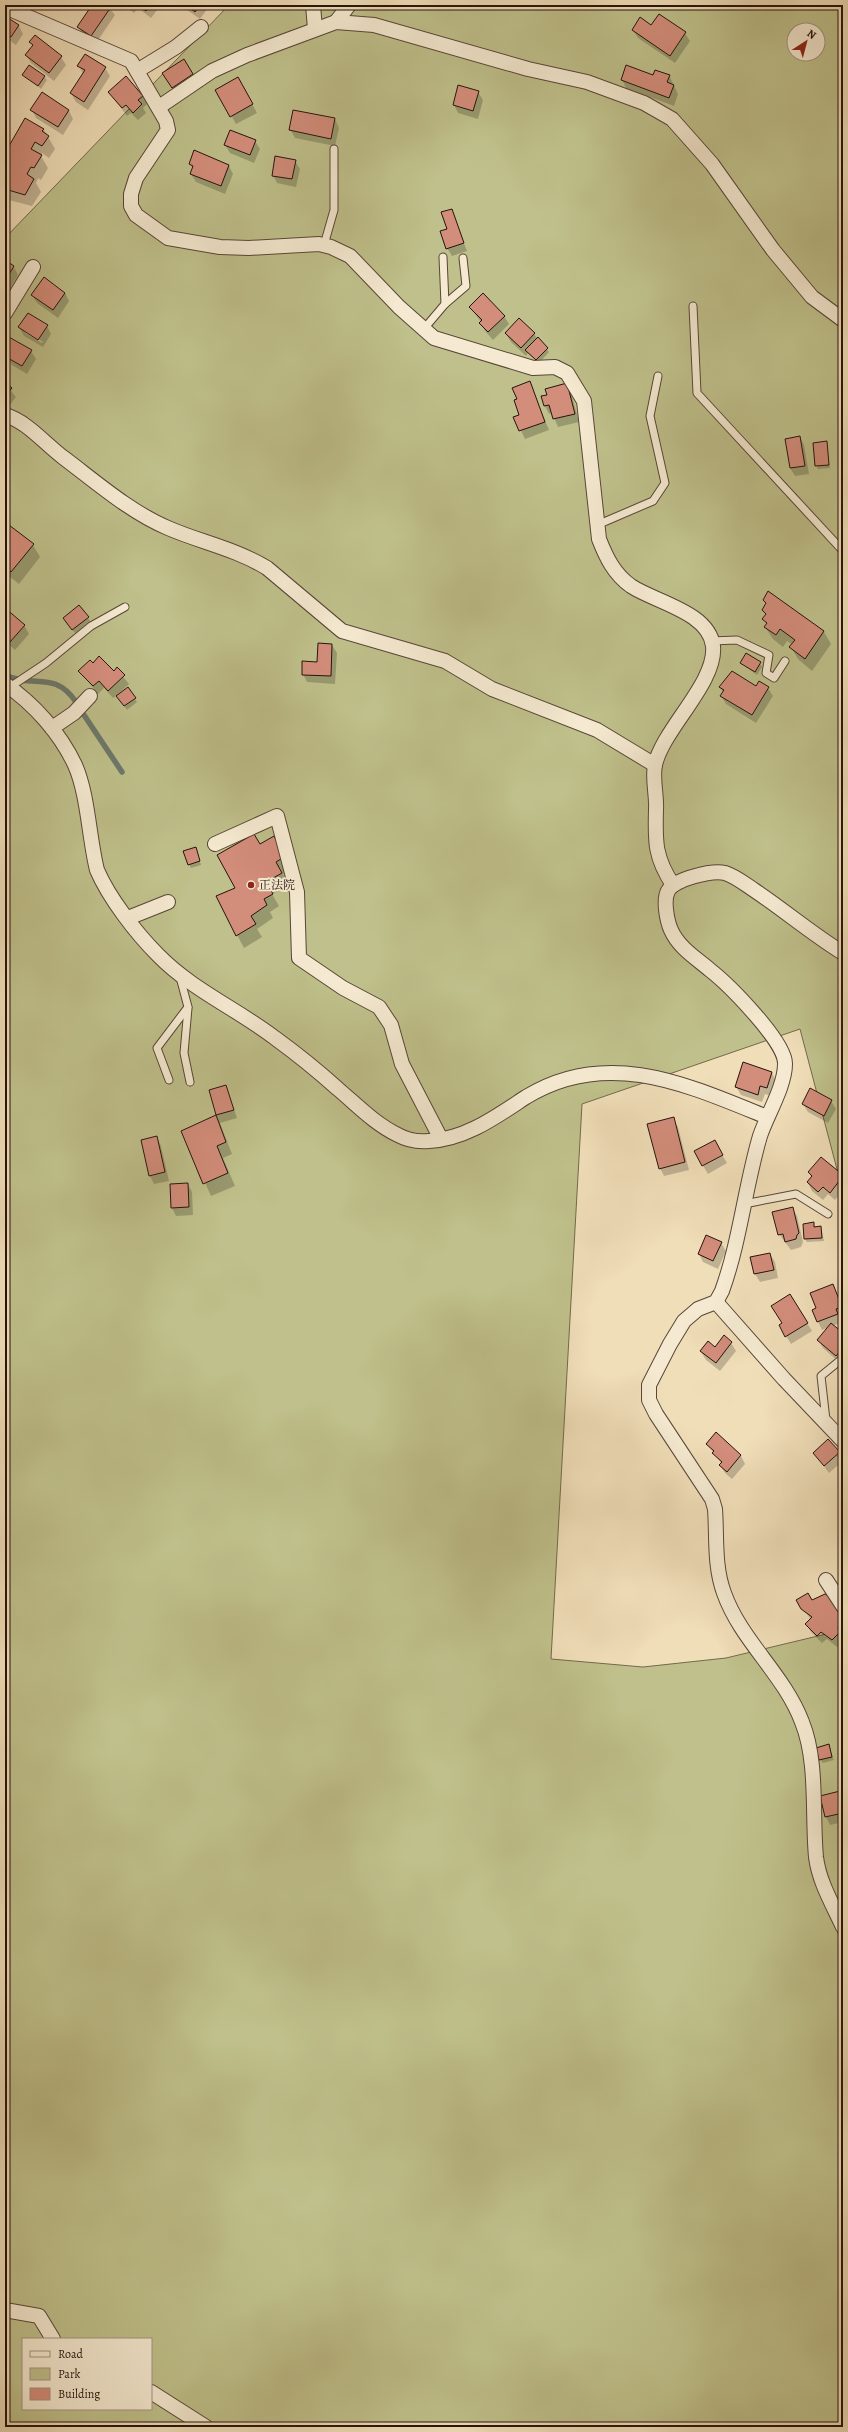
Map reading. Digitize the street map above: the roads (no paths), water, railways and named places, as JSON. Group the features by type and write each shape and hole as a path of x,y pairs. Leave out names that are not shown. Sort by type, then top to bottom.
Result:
{"street":[{"path":"313,5 315,29"},
{"path":"336,22 349,5"},
{"path":"5,7 131,61 141,82 159,107 166,121 168,130 136,178 131,194 131,206 136,215 168,238 204,246 249,248 324,245 350,256 423,330 434,338 533,368 555,367 567,372 584,401 599,539 616,572 631,586 688,613 699,623 713,645 712,661 702,683 662,748 654,765 656,848 661,868 673,885"},
{"path":"159,107 212,71 247,55 336,22 374,25 521,67 587,82 644,103 672,119 712,164 773,250 812,297 843,320"},
{"path":"137,71 176,48 201,27"},
{"path":"5,313 33,267"},
{"path":"5,415 22,424 66,460 138,511 167,527 253,559 267,568 342,630 445,661 492,689 597,730 654,765"},
{"path":"10,685 52,728 75,766 97,870 104,886 157,954 179,974 275,1037 373,1120 399,1136 412,1140 442,1139 467,1132 505,1112 547,1086 575,1076 613,1071 659,1078 708,1093 767,1117"},
{"path":"52,728 74,713 90,696"},
{"path":"215,844 277,816 297,892 299,958 343,988 379,1006 391,1025 402,1064 442,1139"},
{"path":"843,953 803,927 761,895 726,873 713,872 673,885 666,896 670,929 677,941 728,985 753,1012 782,1051 786,1064 782,1081 767,1117 756,1151 727,1276 716,1302 698,1309 684,1321 649,1385 649,1400 667,1433 712,1499 716,1518 718,1571 724,1594 740,1625 789,1696 802,1721 811,1768 816,1858 824,1888 843,1927"},
{"path":"128,918 168,902"},
{"path":"716,1302 784,1379 843,1441"},
{"path":"826,1580 843,1606"},
{"path":"5,2310 39,2316 52,2338"},
{"path":"152,2393 206,2427"}],"lane":[{"path":"324,245 334,210 334,149"},
{"path":"443,257 445,304"},
{"path":"423,330 445,304 466,286 463,258"},
{"path":"694,306 697,393 843,551"},
{"path":"597,525 653,501 665,483 650,416 658,376"},
{"path":"10,685 46,663 91,626 126,606"},
{"path":"711,641 737,640 769,655 766,674 774,678 785,661"},
{"path":"179,974 188,1007 184,1053 190,1082"},
{"path":"169,1080 156,1048 188,1007"},
{"path":"744,1204 796,1194 828,1214"},
{"path":"826,1422 821,1376 843,1358"}],"waterway":[{"path":"5,675 16,679 52,683 60,686 68,692 76,702"},
{"path":"84,715 122,772"}],"place":[{"name":"正法院","path":"251,885"}]}
